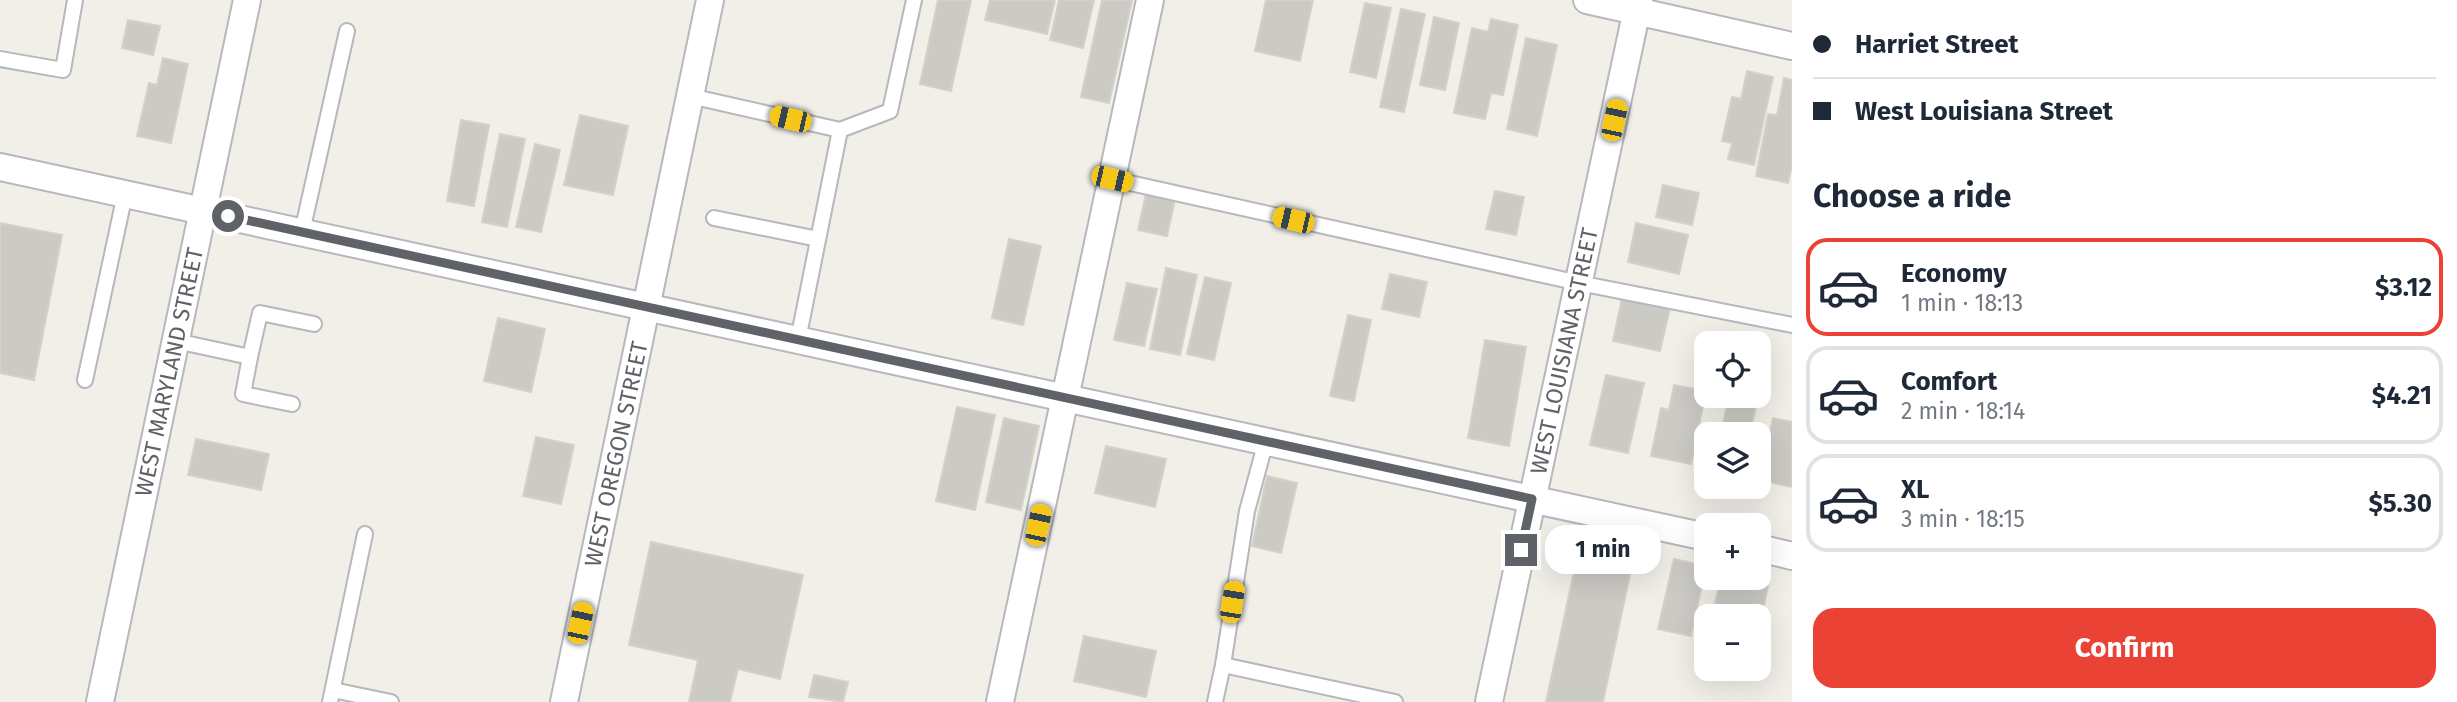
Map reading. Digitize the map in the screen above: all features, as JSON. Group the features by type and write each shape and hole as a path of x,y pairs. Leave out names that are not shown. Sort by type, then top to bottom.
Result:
{"street":[{"name":"WEST MARYLAND STREET","path":"100,702 247,0"},
{"name":"WEST OREGON STREET","path":"564,702 710,0"},
{"path":"1000,702 1150,0"},
{"path":"1587,0 1638,5 1792,46"},
{"name":"WEST LOUISIANA STREET","path":"1489,702 1638,5"},
{"path":"0,167 1694,534"},
{"path":"1771,551 1792,556"}],"lane":[{"path":"0,59 63,70 75,0"},
{"path":"690,96 840,130 890,111 914,0"},
{"path":"302,233 347,31"},
{"path":"798,340 840,130"},
{"path":"1112,179 1578,283 1792,325"},
{"path":"85,380 125,194"},
{"path":"714,218 818,239"},
{"path":"292,404 243,394 260,313 314,324"},
{"path":"176,341 250,356"},
{"path":"1215,702 1247,511 1266,441"},
{"path":"365,534 331,696 391,702"},
{"path":"1223,665 1395,702"}],"building":[{"path":"938,0 971,0 951,91 920,84"},
{"path":"990,0 1055,0 1047,34 985,20"},
{"path":"1059,0 1094,0 1083,48 1050,40"},
{"path":"1102,0 1132,0 1109,103 1081,97"},
{"path":"1266,0 1313,0 1300,61 1255,51"},
{"path":"1365,3 1391,8 1376,78 1350,72"},
{"path":"1401,9 1425,14 1404,112 1380,107"},
{"path":"1434,17 1459,23 1445,90 1420,85"},
{"path":"1491,19 1518,25 1503,95 1491,93 1485,119 1454,113 1472,28 1488,32"},
{"path":"128,20 160,26 153,55 122,48"},
{"path":"1526,38 1557,45 1537,136 1507,129"},
{"path":"163,58 188,64 171,143 137,136 149,83 157,85"},
{"path":"1747,71 1773,77 1754,165 1728,159 1732,143 1722,141 1732,97 1741,99"},
{"path":"1784,78 1792,80 1792,165 1788,183 1756,176 1768,114 1777,115"},
{"path":"580,115 628,126 613,195 564,185"},
{"path":"461,120 489,125 474,206 447,201"},
{"path":"500,134 525,139 507,227 482,222"},
{"path":"535,144 560,150 541,232 516,227"},
{"path":"1663,185 1699,193 1692,225 1656,217"},
{"path":"1147,189 1176,195 1167,236 1138,230"},
{"path":"1495,191 1524,197 1516,235 1486,229"},
{"path":"0,223 62,235 34,380 0,373"},
{"path":"1636,223 1688,235 1679,274 1628,262"},
{"path":"1009,239 1041,246 1023,325 992,318"},
{"path":"1166,268 1197,275 1180,355 1150,349"},
{"path":"1390,274 1427,282 1419,317 1382,309"},
{"path":"1205,277 1231,283 1214,360 1187,354"},
{"path":"1127,283 1157,289 1144,346 1114,340"},
{"path":"1622,298 1670,308 1660,351 1613,341"},
{"path":"1348,315 1371,320 1354,401 1330,396"},
{"path":"498,318 545,329 531,392 484,381"},
{"path":"1485,340 1526,347 1509,446 1468,438"},
{"path":"1606,375 1644,383 1628,453 1590,445"},
{"path":"1674,385 1694,389 1694,408 1703,408 1700,422 1694,422 1691,464 1651,456 1661,408 1669,410"},
{"path":"957,407 995,415 975,510 936,501"},
{"path":"1726,408 1755,408 1753,422 1724,422"},
{"path":"1004,418 1039,426 1021,510 986,502"},
{"path":"1773,418 1792,422 1792,487 1771,482"},
{"path":"536,437 574,445 561,504 523,496"},
{"path":"196,439 269,454 261,490 188,475"},
{"path":"1106,446 1166,459 1155,507 1095,493"},
{"path":"1267,476 1297,483 1281,553 1252,546"},
{"path":"1583,530 1637,541 1603,702 1546,702"},
{"path":"651,542 803,575 780,679 738,669 730,702 689,702 698,660 629,645"},
{"path":"1674,559 1694,563 1694,590 1701,590 1698,604 1694,604 1691,636 1658,629"},
{"path":"1718,590 1767,590 1764,604 1715,604"},
{"path":"1084,636 1156,651 1146,697 1074,681"},
{"path":"814,675 848,682 843,702 809,697"}],"route":[{"path":"228,216 1532,499 1521,550"}]}
